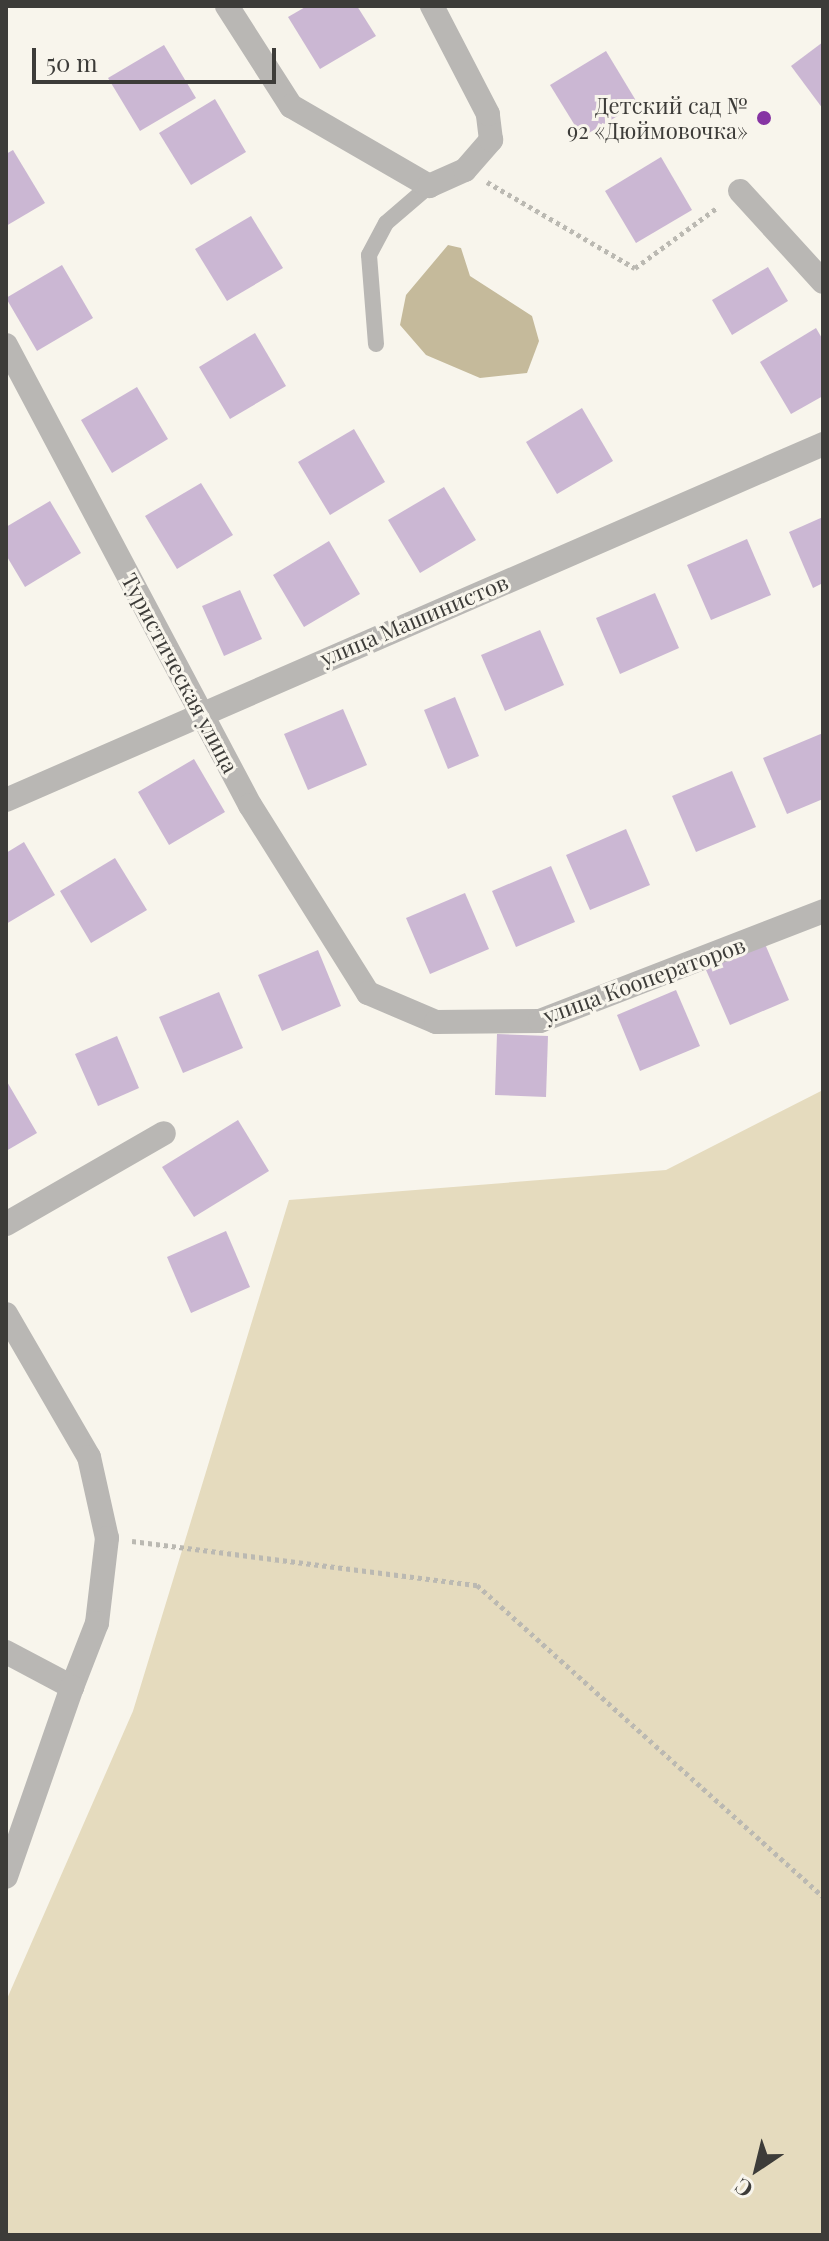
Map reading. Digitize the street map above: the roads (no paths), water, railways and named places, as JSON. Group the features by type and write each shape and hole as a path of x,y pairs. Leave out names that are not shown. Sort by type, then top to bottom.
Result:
{"street":[{"path":"227,6 291,106 429,186 465,170 491,140 488,114 432,6"},
{"path":"740,191 823,282"},
{"name":"Туристическая улица","path":"6,345 250,805 368,993"},
{"name":"улица Машинистов","path":"6,800 200,712 823,444"},
{"name":"улица Кооператоров","path":"368,993 436,1022 540,1021 823,911"},
{"path":"6,1224 164,1133"},
{"path":"6,1314 89,1457 107,1538 97,1623 6,1877"},
{"path":"6,1652 72,1687"}],"lane":[{"path":"376,344 369,255 386,223 429,186"}],"place":[{"name":"Детский сад № 92 «Дюймовочка»","path":"764,118"}]}
